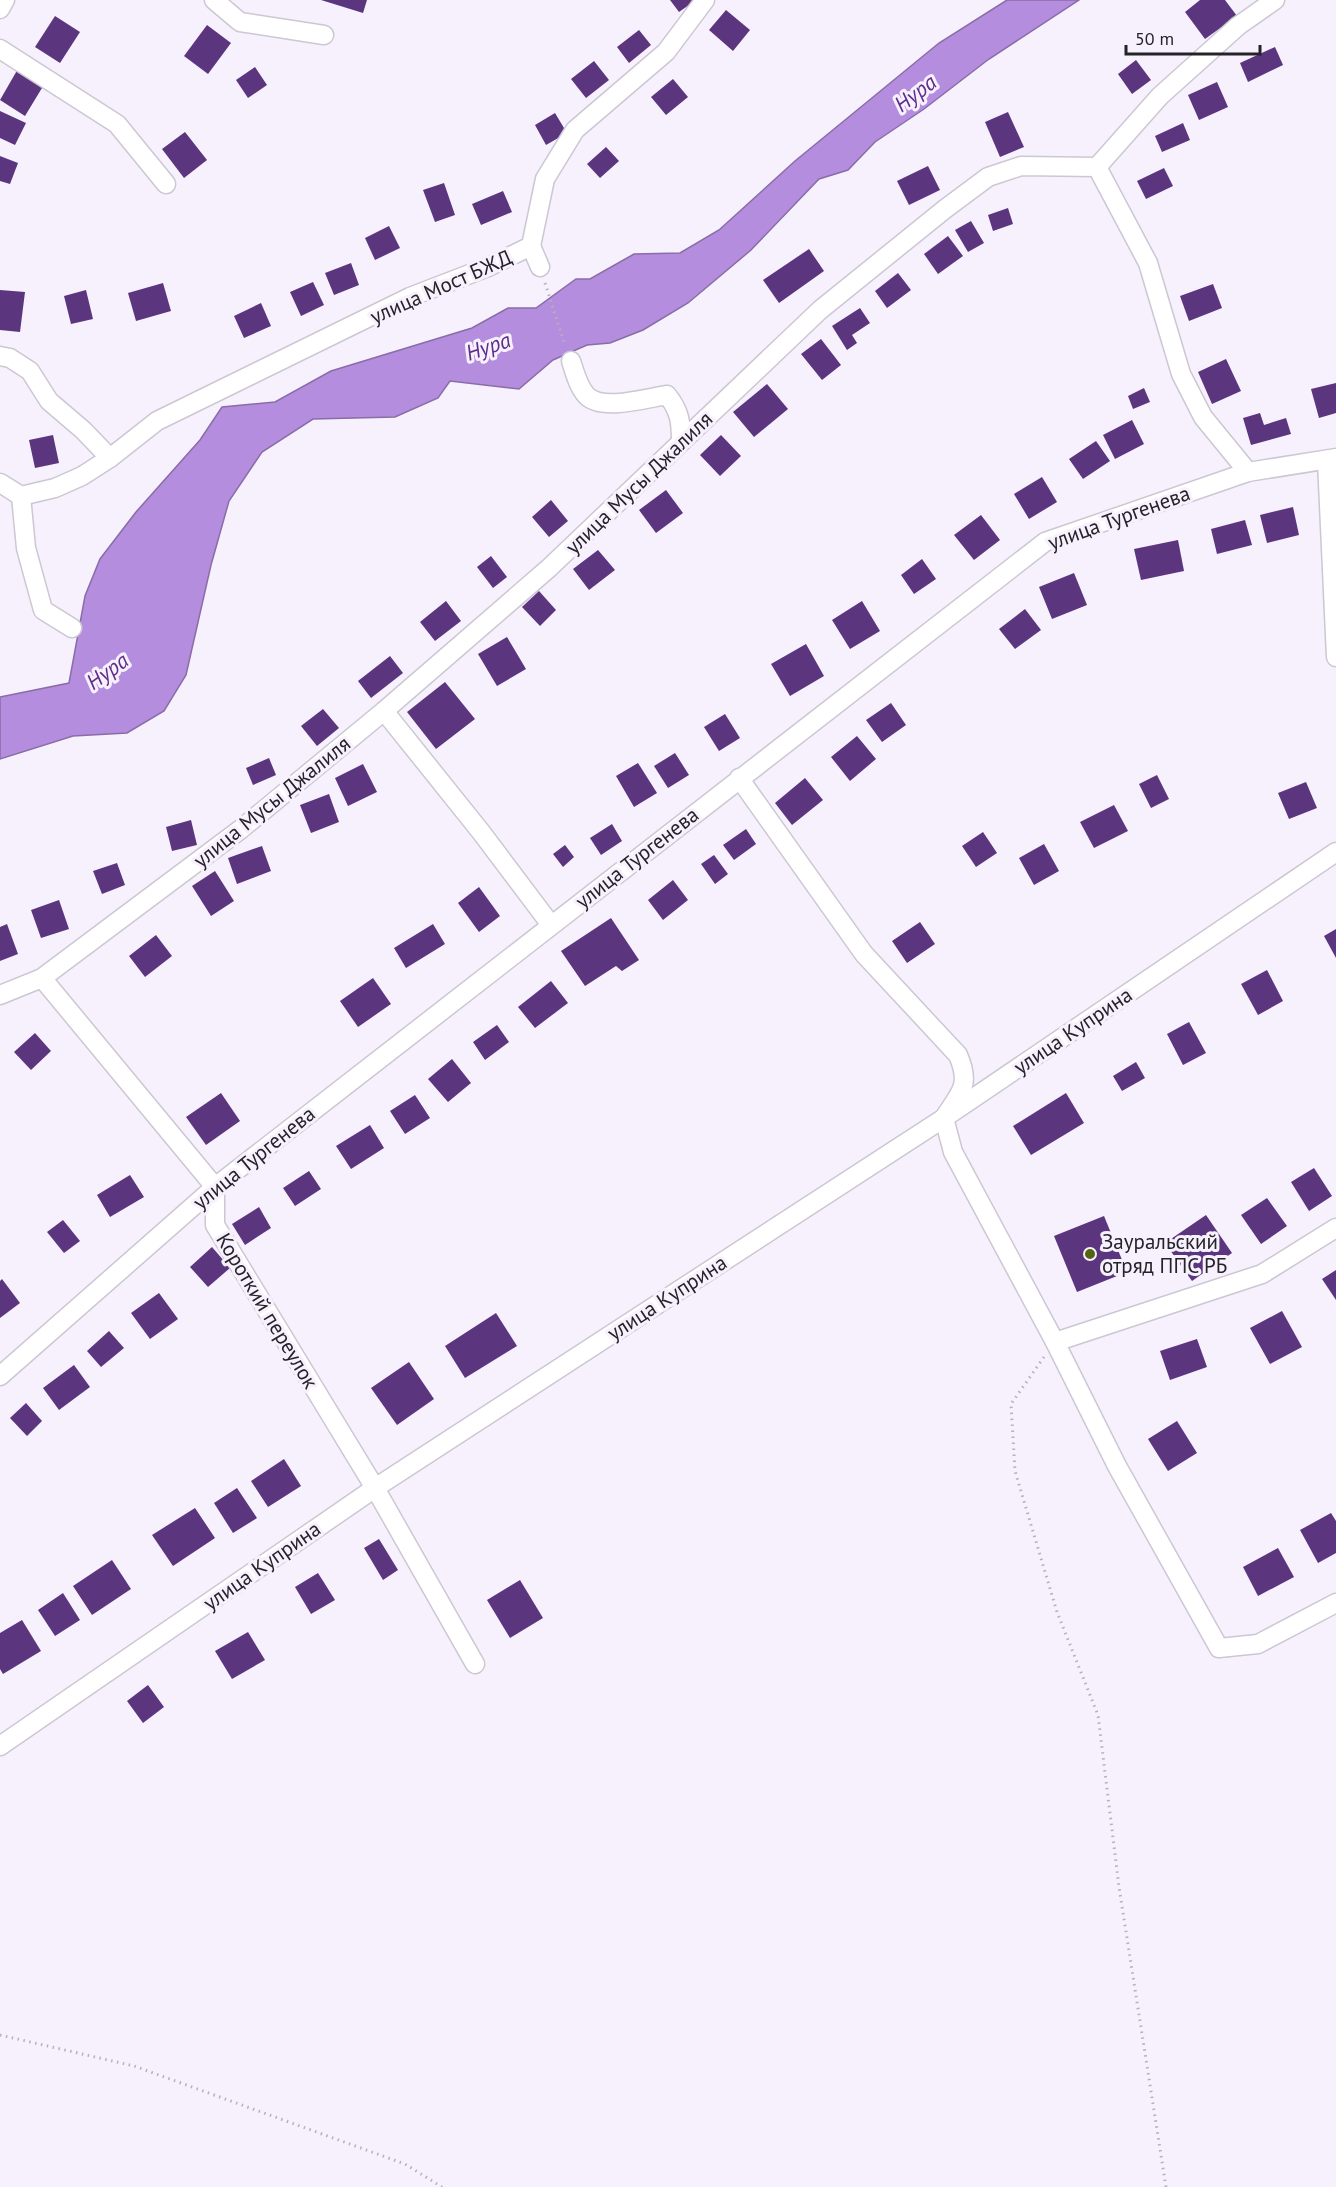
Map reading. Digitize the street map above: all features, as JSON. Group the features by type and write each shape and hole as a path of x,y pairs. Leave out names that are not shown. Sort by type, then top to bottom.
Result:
{"street":[{"path":"0,9 5,0"},
{"path":"214,0 240,22 324,35"},
{"name":"улица Мост БЖД","path":"21,496 55,488 110,459 157,421 411,297 488,267 531,246 545,179 575,130 666,52 705,0"},
{"path":"1248,472 1203,417 1181,374 1148,262 1097,167 1160,96 1238,26 1275,0"},
{"path":"0,49 117,124 166,184"},
{"name":"улица Мусы Джалиля","path":"0,995 42,978 241,830 384,711 549,568 820,310 988,177 1021,166 1097,167"},
{"path":"531,246 540,267"},
{"path":"0,356 10,357 30,371 49,401 83,430 110,459"},
{"path":"571,361 584,392 599,404 667,395 677,407 681,418 681,442"},
{"path":"1332,460 1336,657"},
{"name":"улица Тургенева","path":"0,1376 215,1187 1045,542 1248,472 1332,460"},
{"path":"0,483 21,496 26,548 43,610 72,628"},
{"path":"384,711 481,832 551,925"},
{"path":"739,778 864,954 958,1055 965,1071 965,1085 944,1118 953,1152 1055,1341 1117,1466 1219,1648 1258,1644 1336,1604"},
{"name":"улица Куприна","path":"0,1746 375,1488 944,1118 1336,852"},
{"path":"42,978 215,1187"},
{"name":"Короткий переулок","path":"215,1187 215,1225 375,1488 475,1664"},
{"path":"1055,1341 1262,1274 1336,1228"}],"path":[{"path":"540,267 571,361"},
{"path":"1055,1341 1011,1404 1015,1471 1058,1612 1098,1715 1119,1887 1166,2187"},
{"path":"0,2035 134,2066 405,2164 442,2187"}],"water":[{"name":"Нура","path":"1007,0 1079,0 989,59 924,109 875,142 848,170 819,179 751,250 688,303 643,330 610,343 587,345 553,360 519,389 450,381 438,398 395,417 313,419 262,452 229,501 211,565 186,675 164,711 127,733 73,736 0,759 0,697 69,683 85,596 100,559 136,512 200,440 222,407 275,402 331,371 472,328 508,308 536,308 576,279 590,279 634,254 680,253 719,230 795,161 939,43"}],"building":[{"path":"321,0 367,0 363,13"},
{"path":"670,0 696,0 679,12"},
{"path":"1200,0 1225,0 1237,16 1205,39 1185,12"},
{"path":"726,10 750,30 733,51 709,30"},
{"path":"55,16 80,32 60,63 35,47"},
{"path":"207,25 231,43 208,74 184,56"},
{"path":"639,30 651,45 629,63 617,47"},
{"path":"1275,47 1283,65 1248,82 1240,63"},
{"path":"1136,60 1151,80 1132,94 1118,74"},
{"path":"594,61 609,80 586,98 571,79"},
{"path":"19,67 45,83 25,116 0,100"},
{"path":"255,67 267,85 248,98 236,80"},
{"path":"673,79 688,97 666,115 651,97"},
{"path":"1217,82 1228,107 1199,120 1188,95"},
{"path":"0,111 26,123 15,145 0,138"},
{"path":"1008,112 1024,147 1000,157 985,122"},
{"path":"555,113 567,133 546,145 535,125"},
{"path":"1183,123 1190,140 1162,152 1155,136"},
{"path":"185,132 207,160 184,178 162,149"},
{"path":"606,147 619,161 600,178 587,164"},
{"path":"0,156 18,163 10,184 0,181"},
{"path":"928,166 940,190 909,205 897,181"},
{"path":"1164,168 1173,186 1146,199 1137,181"},
{"path":"444,183 455,215 435,222 423,190"},
{"path":"503,191 512,212 481,225 472,204"},
{"path":"1008,208 1013,224 993,231 988,215"},
{"path":"971,221 984,243 968,252 955,230"},
{"path":"389,226 400,248 375,260 365,238"},
{"path":"948,236 963,256 938,274 924,254"},
{"path":"809,249 824,271 779,303 763,280"},
{"path":"351,263 359,285 334,295 325,273"},
{"path":"898,273 911,290 887,308 875,291"},
{"path":"313,282 324,305 301,316 290,292"},
{"path":"163,283 171,311 136,321 128,293"},
{"path":"1213,284 1222,308 1189,321 1180,296"},
{"path":"0,290 25,292 20,332 0,330"},
{"path":"86,290 93,319 71,324 64,296"},
{"path":"261,303 271,326 244,338 234,316"},
{"path":"860,308 870,323 852,335 857,343 847,350 832,326"},
{"path":"821,339 841,365 822,380 801,354"},
{"path":"1226,359 1241,391 1212,404 1198,372"},
{"path":"1336,383 1336,413 1319,418 1311,389"},
{"path":"767,384 788,409 754,437 733,412"},
{"path":"1144,388 1150,402 1133,409 1128,396"},
{"path":"1260,413 1264,425 1286,418 1291,434 1251,445 1243,418"},
{"path":"1132,420 1144,444 1115,459 1103,435"},
{"path":"53,435 59,463 35,468 29,440"},
{"path":"721,435 741,456 720,476 700,455"},
{"path":"1096,441 1110,461 1083,479 1069,459"},
{"path":"1042,477 1057,502 1029,519 1014,494"},
{"path":"666,490 683,513 656,533 639,510"},
{"path":"551,500 568,521 549,537 532,517"},
{"path":"1293,507 1299,535 1267,543 1260,515"},
{"path":"981,515 1000,540 974,560 954,535"},
{"path":"1245,520 1252,545 1217,554 1211,529"},
{"path":"1178,540 1184,571 1141,580 1134,549"},
{"path":"598,550 615,570 589,590 573,569"},
{"path":"491,556 507,577 493,588 477,567"},
{"path":"922,559 936,579 914,594 901,575"},
{"path":"1074,573 1087,605 1052,619 1039,587"},
{"path":"539,591 556,610 540,626 522,607"},
{"path":"446,601 461,621 435,641 420,622"},
{"path":"862,601 880,631 850,649 832,620"},
{"path":"1025,609 1041,630 1015,649 999,629"},
{"path":"507,637 526,669 497,686 478,654"},
{"path":"806,644 824,676 790,696 771,664"},
{"path":"390,656 403,673 371,698 358,681"},
{"path":"445,682 475,719 436,749 407,712"},
{"path":"891,703 906,725 882,742 866,720"},
{"path":"323,709 339,728 317,746 301,726"},
{"path":"725,714 740,738 719,751 704,727"},
{"path":"857,736 876,759 850,781 831,757"},
{"path":"675,753 689,775 668,788 654,766"},
{"path":"269,758 276,775 253,785 246,768"},
{"path":"638,763 657,793 634,807 616,776"},
{"path":"363,764 377,792 348,806 335,778"},
{"path":"1157,775 1169,799 1151,808 1139,784"},
{"path":"805,778 823,800 792,825 775,803"},
{"path":"1306,782 1317,808 1289,819 1278,793"},
{"path":"329,794 339,822 311,833 300,805"},
{"path":"1114,805 1128,831 1094,848 1080,822"},
{"path":"191,820 197,845 172,851 166,827"},
{"path":"612,824 622,841 601,855 590,838"},
{"path":"746,829 756,844 734,860 723,845"},
{"path":"983,832 997,853 976,867 962,846"},
{"path":"1044,844 1059,871 1034,885 1019,858"},
{"path":"565,845 574,857 563,867 553,854"},
{"path":"262,846 271,871 237,884 228,858"},
{"path":"714,855 728,874 715,884 701,864"},
{"path":"117,863 125,885 102,894 93,871"},
{"path":"215,871 234,901 211,916 192,886"},
{"path":"673,880 688,900 663,920 648,900"},
{"path":"479,887 500,916 479,932 458,903"},
{"path":"59,900 69,929 41,938 31,910"},
{"path":"611,918 639,960 622,971 616,966 585,986 561,951"},
{"path":"920,922 935,944 907,963 892,941"},
{"path":"7,924 18,954 0,961 0,927"},
{"path":"433,924 445,944 406,968 394,948"},
{"path":"1336,929 1336,958 1324,936"},
{"path":"156,935 172,956 145,977 129,956"},
{"path":"1267,970 1283,1001 1258,1015 1241,984"},
{"path":"373,978 391,1004 358,1027 340,1001"},
{"path":"551,981 568,1003 535,1028 518,1007"},
{"path":"1189,1022 1206,1053 1183,1065 1167,1034"},
{"path":"497,1025 509,1042 485,1060 473,1042"},
{"path":"35,1033 51,1051 31,1070 14,1052"},
{"path":"452,1059 471,1083 448,1102 428,1079"},
{"path":"1136,1062 1145,1078 1122,1091 1113,1076"},
{"path":"221,1093 240,1121 206,1145 186,1117"},
{"path":"1066,1093 1084,1123 1031,1155 1013,1126"},
{"path":"415,1095 430,1118 405,1134 390,1111"},
{"path":"370,1125 384,1148 351,1169 336,1146"},
{"path":"1314,1168 1332,1196 1309,1211 1291,1182"},
{"path":"309,1171 321,1189 295,1206 283,1188"},
{"path":"130,1175 144,1197 110,1217 97,1195"},
{"path":"1267,1198 1287,1226 1261,1244 1241,1215"},
{"path":"259,1207 271,1228 245,1245 232,1224"},
{"path":"1206,1215 1232,1253 1192,1281 1165,1243"},
{"name":"Зауральский отряд ППС РБ","path":"1104,1216 1127,1272 1077,1292 1054,1236"},
{"path":"63,1220 80,1241 64,1253 47,1232"},
{"path":"212,1247 230,1268 208,1287 190,1267"},
{"path":"1336,1270 1336,1300 1322,1279"},
{"path":"2,1279 20,1303 0,1318 0,1281"},
{"path":"159,1293 178,1319 150,1339 131,1313"},
{"path":"1282,1311 1302,1347 1270,1364 1250,1328"},
{"path":"496,1313 517,1346 465,1378 445,1346"},
{"path":"109,1331 124,1348 101,1367 87,1351"},
{"path":"1197,1339 1207,1367 1170,1380 1160,1351"},
{"path":"409,1362 434,1399 397,1425 371,1388"},
{"path":"74,1365 90,1387 59,1410 43,1388"},
{"path":"26,1403 42,1421 27,1436 10,1418"},
{"path":"1177,1421 1197,1453 1168,1471 1148,1439"},
{"path":"284,1459 301,1486 268,1507 251,1481"},
{"path":"237,1488 257,1518 233,1533 214,1503"},
{"path":"195,1508 215,1538 173,1566 152,1535"},
{"path":"1331,1513 1336,1521 1336,1553 1318,1563 1300,1530"},
{"path":"379,1539 398,1570 383,1580 364,1548"},
{"path":"1278,1548 1294,1577 1258,1596 1243,1567"},
{"path":"112,1560 131,1589 92,1615 73,1586"},
{"path":"318,1573 335,1600 311,1614 295,1587"},
{"path":"520,1580 543,1618 510,1638 487,1600"},
{"path":"63,1593 80,1620 55,1636 38,1610"},
{"path":"22,1620 41,1651 3,1674 0,1669 0,1633"},
{"path":"248,1632 265,1660 232,1679 215,1651"},
{"path":"148,1685 164,1707 143,1723 127,1701"}],"place":[{"name":"Зауральский отряд ППС РБ","path":"1090,1254"}]}
